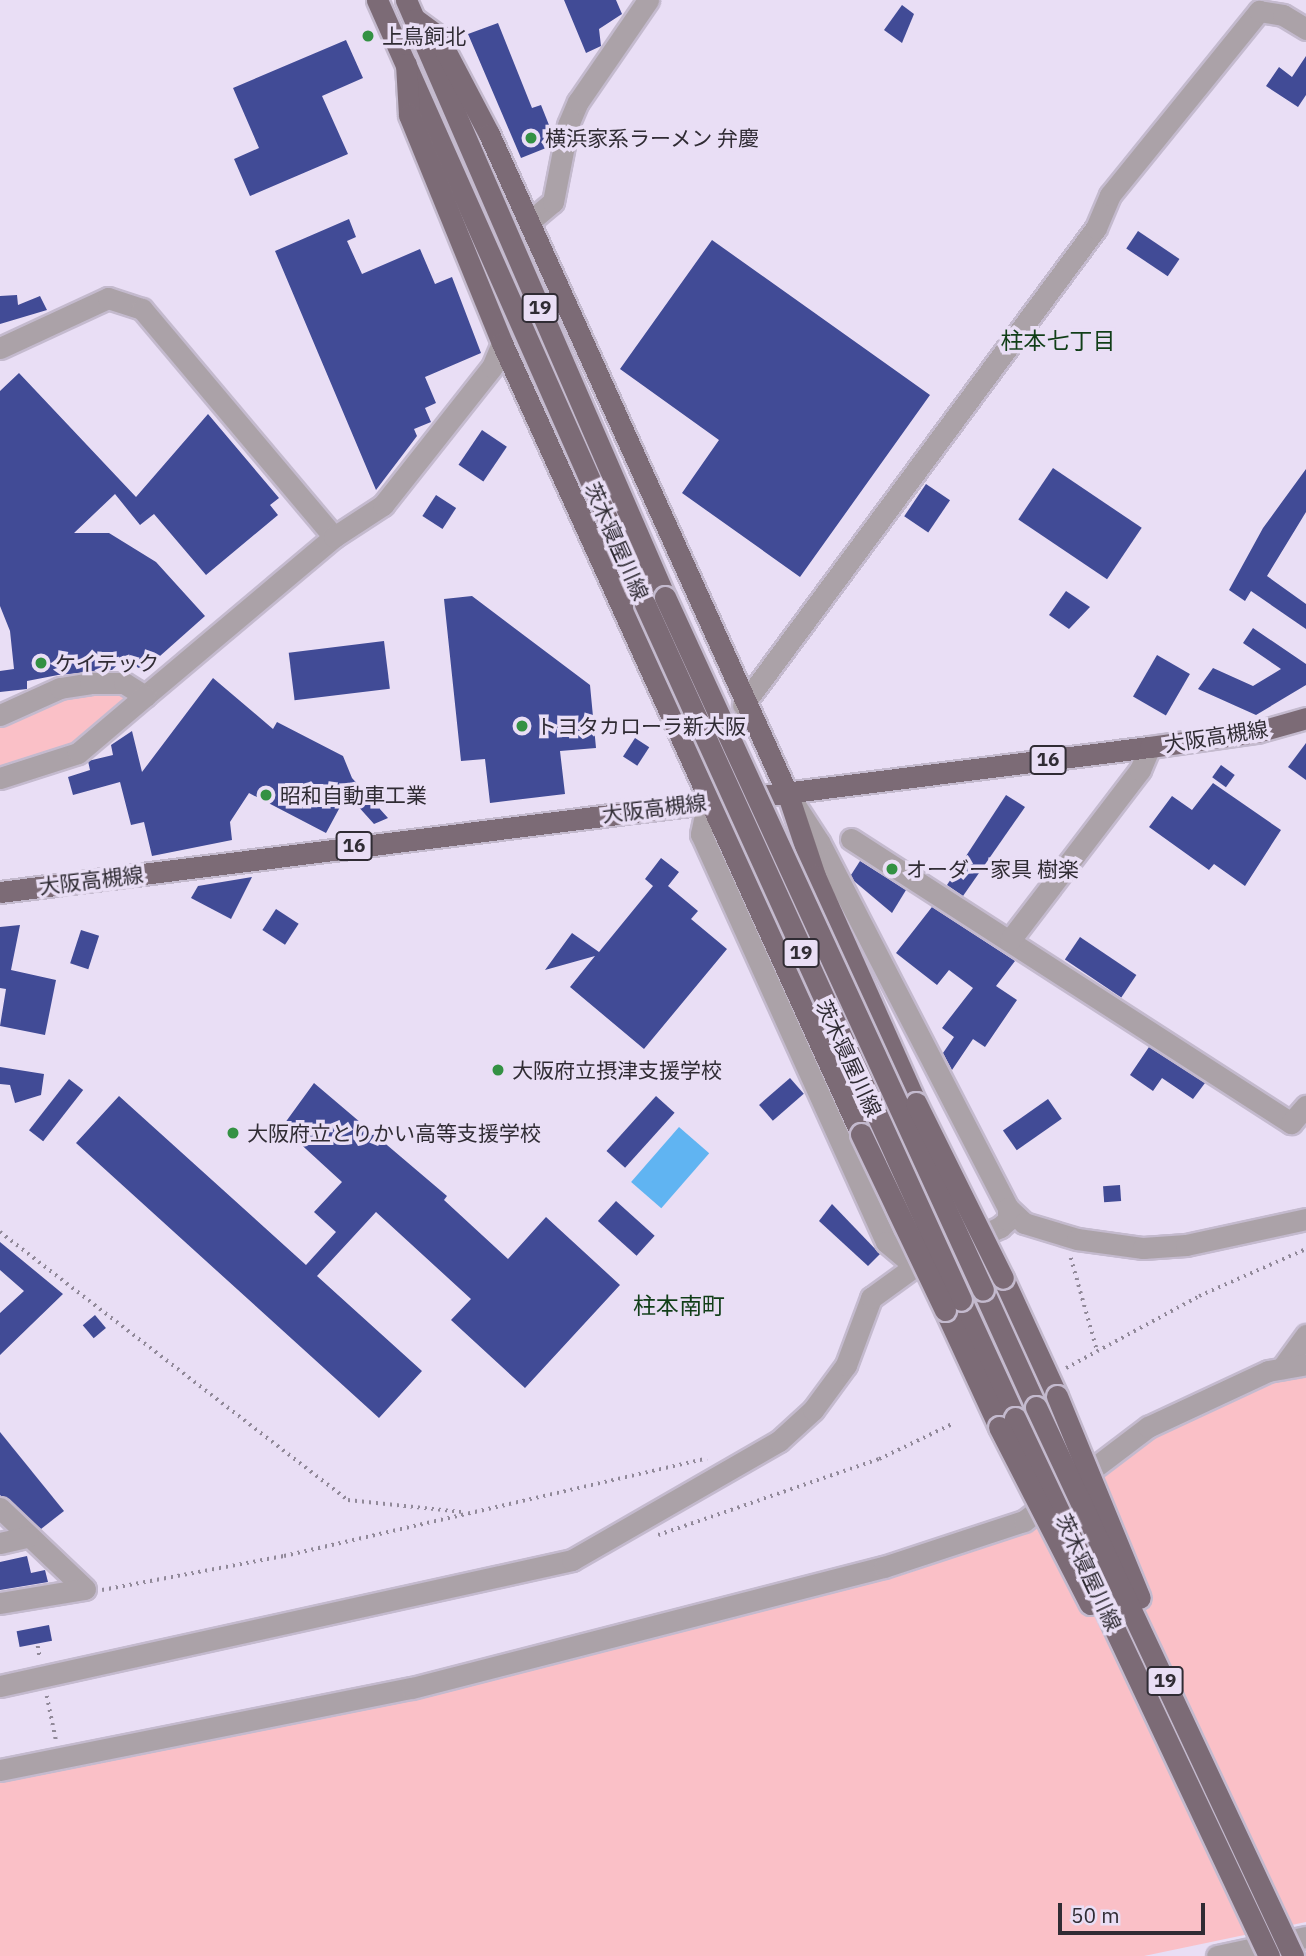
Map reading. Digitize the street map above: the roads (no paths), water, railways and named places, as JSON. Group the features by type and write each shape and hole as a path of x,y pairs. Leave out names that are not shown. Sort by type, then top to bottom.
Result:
{"main road":[{"name":"茨木寝屋川線","path":"377,0 655,601 982,1290 1293,1956"},
{"name":"茨木寝屋川線","path":"410,10 655,601 953,1305 1007,1422 1164,1733 1269,1956"},
{"path":"410,10 437,35 529,222 743,705 788,795 815,876 916,1103 1003,1278 1107,1507 1186,1725"},
{"path":"406,64 409,115 502,343 861,1134 953,1305"},
{"name":"大阪高槻線","path":"0,892 708,801 788,795 1150,747 1257,732 1306,718"}],"street":[{"path":"529,222 553,202 568,125 578,102 648,0"},
{"path":"743,705 1096,228 1110,195 1258,10 1283,15 1306,29"},
{"path":"0,348 108,298 142,309 334,537"},
{"path":"0,778 78,753 334,537 383,505 492,367 502,343"},
{"path":"0,715 60,688 90,683 124,682 145,696"},
{"path":"1010,940 1140,770 1150,747"},
{"path":"788,795 819,842 1008,1209 1024,1223 1143,1248 1186,1245 1306,1219"},
{"path":"708,801 701,834 886,1242 915,1266"},
{"path":"851,839 1291,1123 1306,1106"},
{"path":"0,1686 44,1679 572,1560 779,1441 813,1410 846,1365 871,1298 915,1266 1000,1227 1008,1220 1008,1209"},
{"path":"1282,1368 1306,1335"},
{"path":"0,1770 412,1688 884,1567 1024,1521 1148,1427 1282,1368 1306,1364"},
{"path":"0,1508 27,1537 85,1590 0,1603"},
{"path":"0,1543 27,1537"},
{"path":"1217,1956 1306,1937"}],"water":[{"path":"679,1127 709,1153 661,1208 631,1182"}],"place":[{"name":"上鳥飼北","path":"368,36"},
{"name":"横浜家系ラーメン 弁慶","path":"531,138"},
{"name":"ケイテック","path":"41,663"},
{"name":"トヨタカローラ新大阪","path":"522,726"},
{"name":"昭和自動車工業","path":"266,795"},
{"name":"オーダー家具 樹楽","path":"892,869"},
{"name":"大阪府立摂津支援学校","path":"498,1070"},
{"name":"大阪府立とりかい高等支援学校","path":"233,1133"}],"district":[{"name":"柱本七丁目","path":"1058,340"},
{"name":"柱本南町","path":"679,1305"}]}
